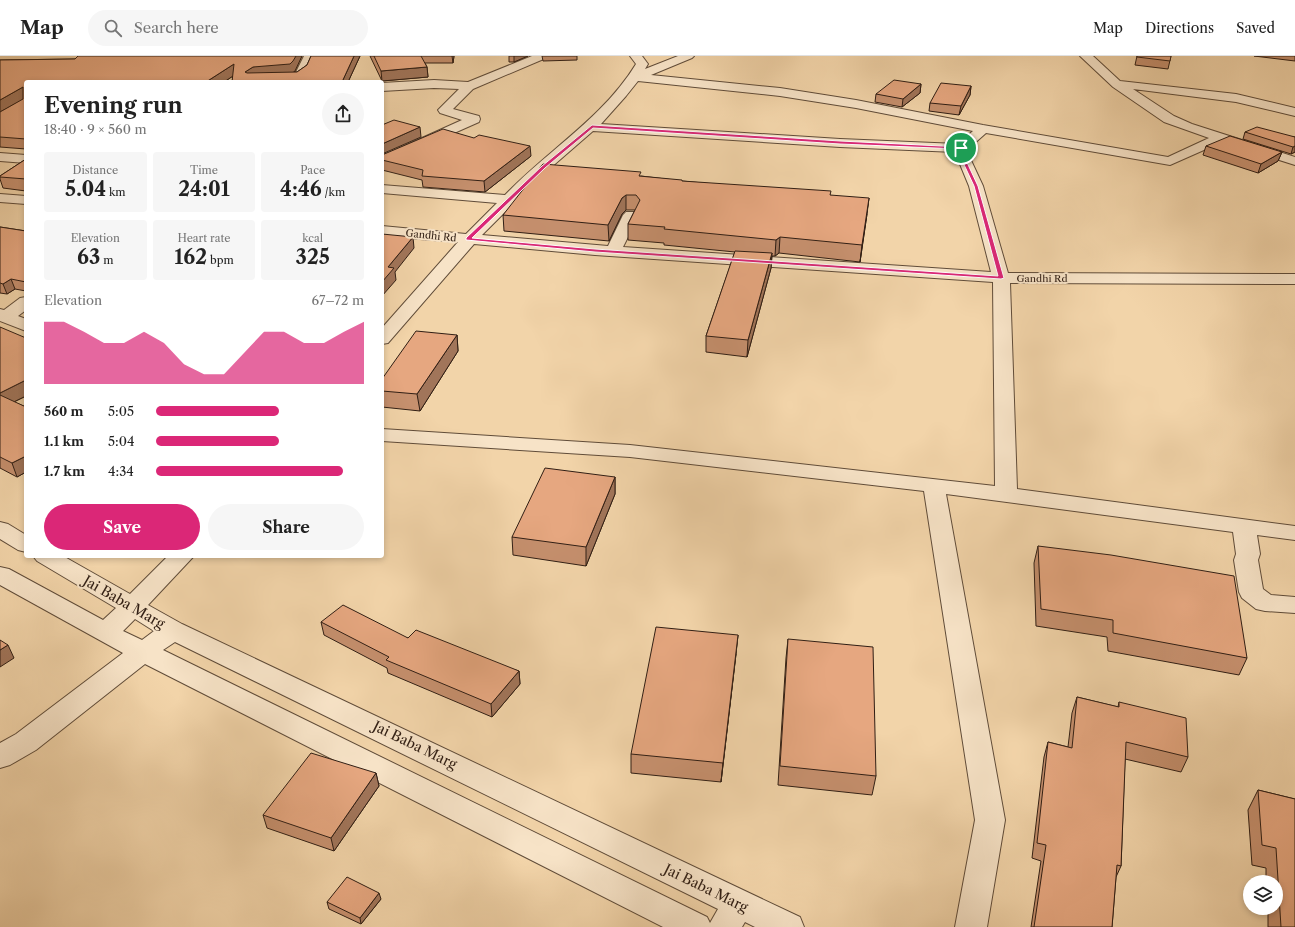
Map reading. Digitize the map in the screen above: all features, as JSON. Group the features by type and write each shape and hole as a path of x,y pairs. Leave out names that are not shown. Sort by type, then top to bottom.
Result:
{"street":[{"path":"275,80 295,78 300,74 310,56"},
{"path":"384,160 474,119 444,110 469,86 542,56"},
{"path":"384,337 468,239 544,167 592,127 635,77 642,64 636,56"},
{"path":"635,77 688,56"},
{"path":"1086,56 1117,84 1169,120 1186,128 1295,161"},
{"path":"635,77 787,94 856,104 983,129 1170,161 1221,138"},
{"path":"384,87 434,84 469,86"},
{"path":"1117,84 1236,98 1295,112"},
{"path":"592,127 961,148 983,129"},
{"path":"961,148 962,156 976,186 1001,278 1006,494"},
{"path":"0,157 24,159"},
{"path":"384,189 508,200"},
{"path":"0,198 24,200"},
{"path":"613,251 631,215"},
{"name":"Gandhi Rd","path":"384,231 613,251 1001,278 1295,279"},
{"path":"3,315 24,303"},
{"path":"3,315 24,325"},
{"path":"384,435 630,451 1006,494 1295,533"},
{"path":"934,486 990,820 971,927"},
{"path":"1244,526 1248,554 1246,560 1251,592 1265,603 1295,605"},
{"path":"0,529 24,543"},
{"name":"Jai Baba Marg","path":"48,558 132,608 173,630 383,730 731,916 788,927"},
{"path":"106,633 180,558"},
{"path":"0,575 143,652 695,927"},
{"path":"0,757 26,742 173,630"}],"building":[{"path":"78,56 296,56 290,64 253,67 245,72 247,73 297,72 307,65 311,56 354,56 343,80 232,80 234,64 209,80 24,80 24,139 0,137 0,112 23,99 23,87 0,100 0,60 75,59"},
{"path":"374,56 421,56 427,67 381,71"},
{"path":"1137,56 1171,56 1170,61"},
{"path":"894,80 921,84 903,99 876,94"},
{"path":"941,83 971,86 961,106 930,103"},
{"path":"394,120 420,127 384,143 384,124"},
{"path":"1257,127 1295,137 1295,146 1293,147 1245,132"},
{"path":"443,129 474,138 479,135 530,146 484,181 422,176 423,170 384,160 384,154"},
{"path":"1230,136 1282,152 1261,164 1206,146"},
{"path":"24,160 24,179 0,176"},
{"path":"543,164 641,172 639,176 682,181 831,191 830,195 869,198 862,245 780,237 776,240 628,224 640,200 636,195 626,195 622,198 608,225 503,215"},
{"path":"0,227 24,231 24,282 11,279 3,284 0,283"},
{"path":"384,234 413,237 388,267 394,268 384,280"},
{"path":"735,251 772,253 748,340 706,336"},
{"path":"0,327 24,337 24,381 0,393"},
{"path":"416,331 457,335 417,394 384,391 384,376"},
{"path":"0,395 24,406 24,457 12,463 0,457"},
{"path":"545,468 615,477 586,547 512,537"},
{"path":"1038,546 1111,555 1234,576 1247,658 1113,633 1113,620 1041,609"},
{"path":"343,605 408,638 416,630 519,671 491,704 386,660 389,657 321,622"},
{"path":"656,627 738,635 723,763 631,754"},
{"path":"788,639 873,647 876,776 780,766"},
{"path":"0,640 8,645 0,650"},
{"path":"1077,697 1119,707 1119,702 1186,718 1188,757 1126,742 1121,866 1117,865 1112,927 1034,927 1046,845 1037,843 1048,742 1072,748"},
{"path":"311,753 376,773 331,838 263,815"},
{"path":"1258,790 1295,799 1295,927 1281,927 1280,915 1283,915 1283,875 1278,875 1276,848 1262,845"},
{"path":"347,877 379,893 360,918 327,902"}],"route":[{"path":"592,127 961,148 962,156 976,186 1001,278 595,250 468,239 544,167 592,127"}]}
